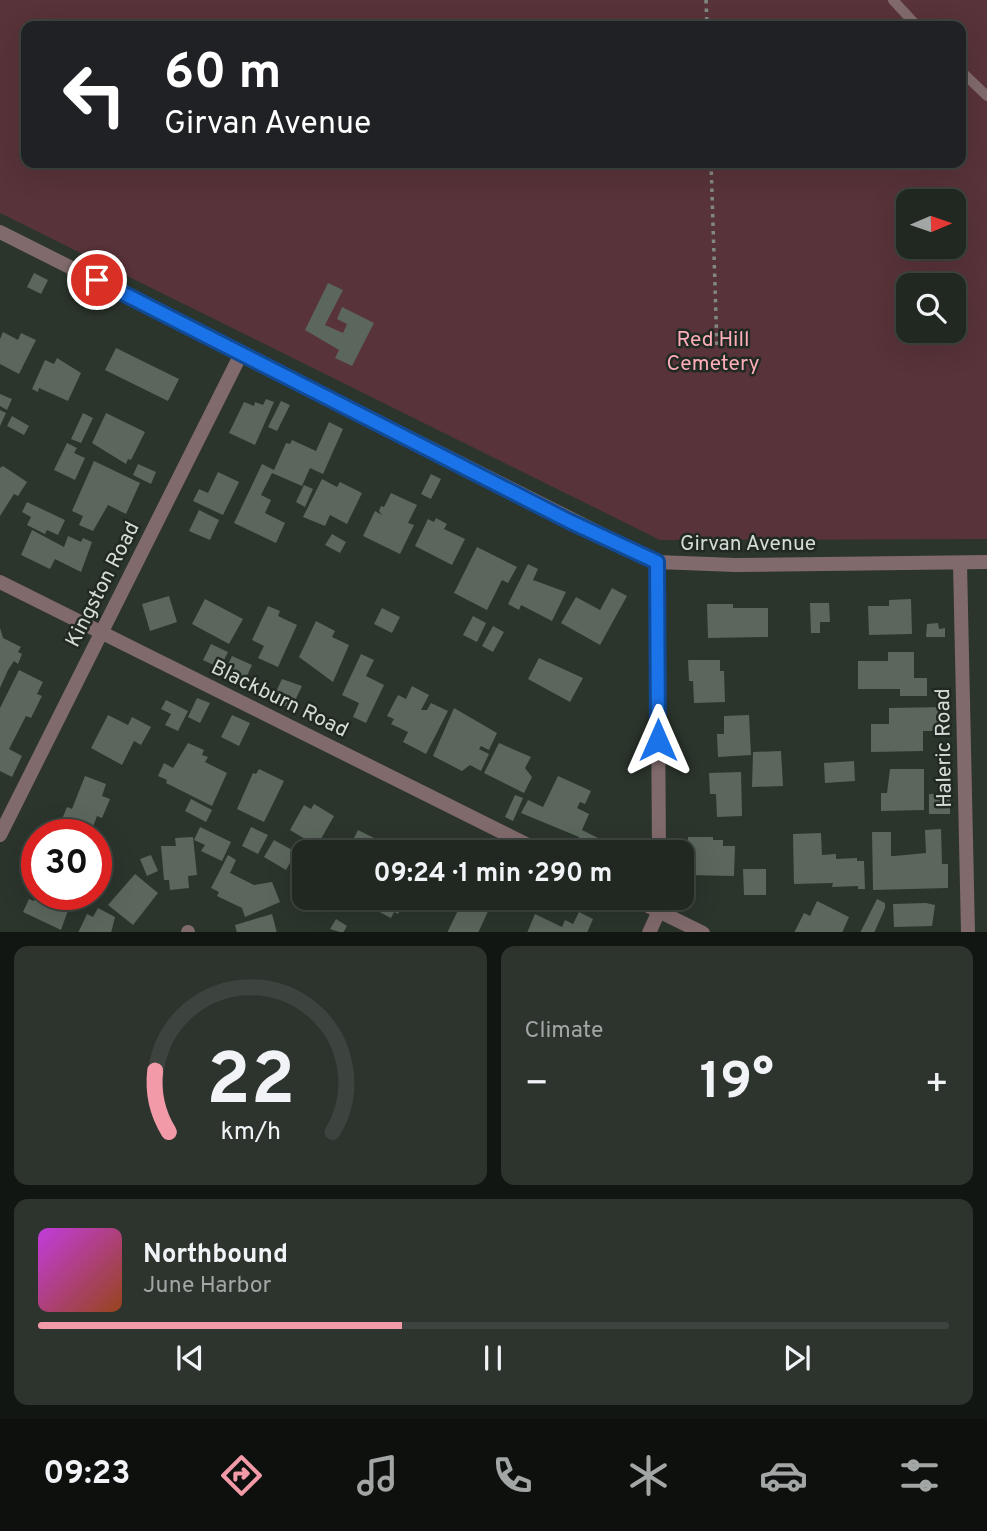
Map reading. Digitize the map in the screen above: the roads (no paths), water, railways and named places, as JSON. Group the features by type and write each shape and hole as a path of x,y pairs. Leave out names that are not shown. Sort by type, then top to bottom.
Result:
{"street":[{"name":"Girvan Avenue","path":"0,232 242,352 569,521 657,562 735,565 987,562"},
{"name":"Kingston Road","path":"0,835 242,352"},
{"path":"657,562 659,840"},
{"name":"Haleric Road","path":"960,563 968,932"},
{"name":"Blackburn Road","path":"0,582 518,840"},
{"path":"649,932 657,910"},
{"path":"668,910 701,932"}],"lane":[{"path":"893,0 912,21"},
{"path":"966,76 987,96"}],"park label":[{"name":"Red Hill Cemetery","path":"713,351"}]}
